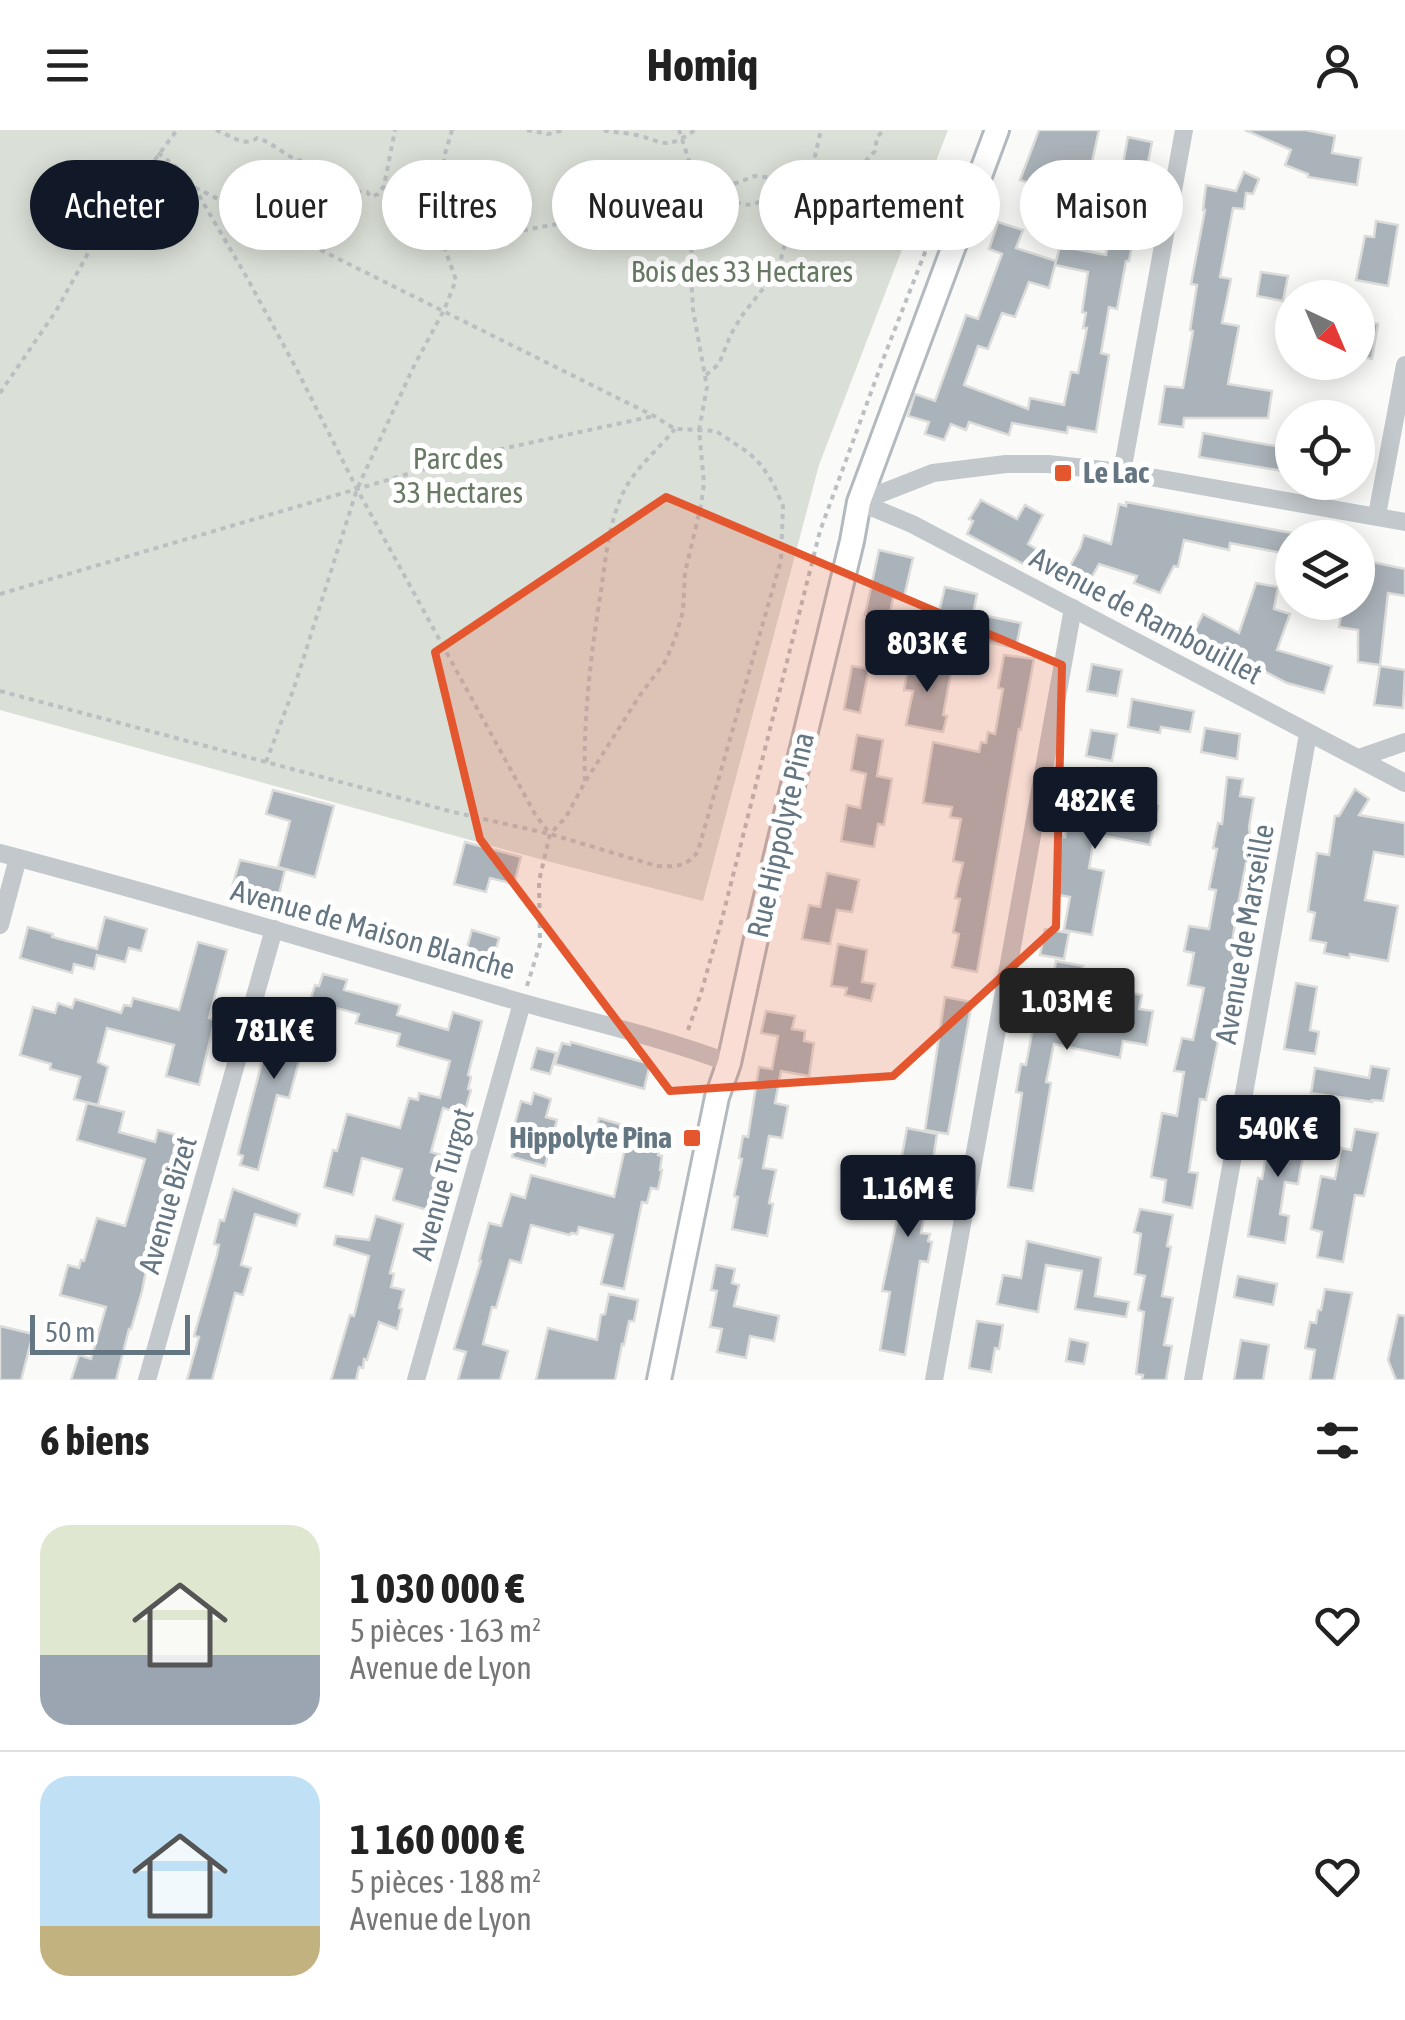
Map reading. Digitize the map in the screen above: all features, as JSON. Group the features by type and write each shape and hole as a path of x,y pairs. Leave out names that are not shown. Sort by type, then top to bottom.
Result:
{"main road":[{"name":"Rue Hippolyte Pina","path":"659,1380 717,1098 729,1063 859,502 997,130"}],"street":[{"path":"1122,472 1184,130"},
{"path":"1377,515 1405,365"},
{"path":"859,502 934,473 1006,464 1048,464 1122,472 1405,522"},
{"name":"Avenue de Rambouillet","path":"859,502 912,524 1405,782"},
{"path":"934,1380 1072,608"},
{"name":"Avenue de Marseille","path":"1194,1380 1308,734"},
{"path":"1359,758 1405,742"},
{"path":"0,925 9,856"},
{"name":"Avenue de Maison Blanche","path":"9,856 692,1049 729,1063"},
{"name":"Avenue Bizet","path":"147,1380 274,929"},
{"name":"Avenue Turgot","path":"416,1380 522,1003"}],"path":[{"path":"0,392 56,311 96,239 176,130"},
{"path":"216,130 245,143 258,138 263,130"},
{"path":"258,138 284,150 293,159 307,162 331,184 367,192 371,197 384,186 396,130"},
{"path":"444,160 452,130"},
{"path":"527,130 548,134 564,130"},
{"path":"604,130 631,132 656,143 682,139 694,130"},
{"path":"679,130 689,160"},
{"path":"812,160 821,130"},
{"path":"867,160 884,130"},
{"path":"158,154 166,160"},
{"path":"0,691 453,812 550,834 657,866 684,864 698,852 781,560 783,506 762,466 716,430 675,429 199,189"},
{"path":"199,198 288,353 357,489 535,814 550,834"},
{"path":"266,762 294,688 357,489 456,280 445,250"},
{"path":"522,1003 540,944 539,880 550,834 566,817 640,695 665,662 683,611 685,573 704,483 699,430 707,387 693,310 691,250"},
{"path":"706,376 719,364 743,314 778,270 783,250"},
{"path":"0,594 470,456 654,416"},
{"path":"585,782 593,641 614,513 634,475 675,429"}],"highlighted area":[{"path":"666,497 1062,665 1056,927 893,1076 670,1091 480,839 435,652"}],"green space":[{"name":"Parc des 33 Hectares","path":"0,130 948,130 936,160 759,160 759,250 902,250 819,465 703,901 0,710"}],"building":[{"path":"1039,130 1099,130 1092,160 1028,160"},
{"path":"1245,130 1306,130 1335,136 1332,153 1361,158 1357,185 1308,177 1285,165 1291,150"},
{"path":"1128,137 1152,142 1149,160 1124,160"},
{"path":"1244,172 1259,179 1253,194 1246,193 1244,209 1233,208 1220,277 1231,279 1222,323 1239,326 1228,384 1272,391 1268,418 1184,418 1183,427 1159,424 1165,386 1183,388 1197,285 1191,284 1206,185 1236,191"},
{"path":"1376,221 1398,225 1388,286 1375,284 1375,280 1356,280 1365,236 1374,237"},
{"path":"1000,223 1020,229 1016,248 1056,261 1049,288 1029,282 1015,317 1002,313 988,349 978,346 964,385 1028,409 1030,398 1064,405 1071,372 1078,373 1087,328 1083,328 1086,313 1082,312 1088,272 1055,265 1059,250 1106,255 1107,250 1131,250 1117,309 1109,307 1101,353 1109,355 1096,432 1068,427 1067,433 1012,423 1009,435 969,422 966,430 951,424 944,440 925,434 929,422 908,416 915,394 935,401 966,315 978,319 1002,254 992,250 1000,250"},
{"path":"1261,272 1288,276 1287,280 1275,280 1275,299 1257,296"},
{"path":"1203,433 1275,446 1275,470 1199,457"},
{"path":"981,500 1017,519 1025,505 1043,515 1028,544 1038,550 1029,567 967,534 973,521 969,519"},
{"path":"1126,502 1275,530 1275,552 1230,543 1229,550 1184,540 1178,567 1174,566 1160,593 1134,583 1137,576 1099,564 1089,582 1067,571 1084,535 1111,544 1119,504 1126,506"},
{"path":"879,550 913,558 904,597 894,594 888,621 865,615"},
{"path":"1375,563 1405,569 1405,596 1388,593 1380,665 1358,662 1358,630 1339,627 1340,620 1375,620"},
{"path":"1256,583 1275,586 1275,620 1288,620 1277,650 1332,666 1324,693 1287,683 1193,634 1203,614 1239,633"},
{"path":"945,587 977,594 971,626 937,620"},
{"path":"982,615 1021,623 1016,648 977,640"},
{"path":"1004,655 1034,659 977,972 952,967 959,934 953,932 960,899 955,898 963,863 953,861 961,819 950,817 952,807 923,803 933,742 979,752 988,732 995,734"},
{"path":"910,658 931,662 930,668 951,673 943,732 906,725 913,691 904,690"},
{"path":"1092,664 1122,670 1117,696 1087,691"},
{"path":"852,666 869,669 860,713 844,709"},
{"path":"1380,666 1405,670 1403,708 1374,705"},
{"path":"1132,699 1194,711 1190,732 1161,727 1160,733 1128,727"},
{"path":"1205,728 1240,734 1237,759 1201,752"},
{"path":"1091,730 1117,734 1112,761 1086,756"},
{"path":"857,735 883,740 877,776 892,779 884,825 878,824 874,847 841,841 847,805 860,808 866,774 851,770"},
{"path":"1227,777 1243,779 1240,796 1254,798 1249,827 1253,864 1246,863 1238,905 1232,943 1237,944 1234,960 1238,961 1232,992 1225,1007 1206,1100 1200,1099 1189,1172 1198,1173 1192,1208 1163,1202 1166,1180 1151,1177 1162,1113 1177,1116 1184,1072 1174,1071 1182,1038 1193,1040 1204,988 1188,985 1194,953 1184,951 1189,926 1209,929 1216,890 1209,889 1217,849 1213,848 1218,823 1222,824"},
{"path":"1355,789 1369,799 1359,815 1405,823 1405,857 1374,852 1365,900 1398,906 1388,961 1324,953 1326,943 1310,940 1315,913 1308,911 1317,853 1329,855 1335,816 1339,816"},
{"path":"273,790 334,806 315,877 278,867 290,821 266,814"},
{"path":"1073,796 1158,806 1150,845 1095,834 1089,868 1104,871 1092,935 1064,930 1070,897 1054,894 1062,836 1065,837"},
{"path":"465,842 521,857 514,884 490,878 486,892 454,884"},
{"path":"240,860 285,870 276,906 244,897 245,892 232,887"},
{"path":"827,873 859,880 852,912 837,910 830,944 802,939 809,905 820,907"},
{"path":"105,917 147,929 141,951 129,948 125,962 97,955 94,969 74,964 72,973 20,958 28,927 97,949"},
{"path":"1045,929 1069,933 1064,959 1040,955"},
{"path":"472,930 499,938 492,963 465,955"},
{"path":"198,942 227,950 209,1018 215,1020 199,1085 166,1076 174,1045 107,1028 98,1062 108,1067 98,1105 74,1099 80,1077 20,1055 33,1007 55,1013 58,1003 72,1008 75,999 121,1013 124,1005 131,1006 133,998 179,1010"},
{"path":"838,944 867,950 862,982 875,984 871,1001 845,995 847,988 831,986"},
{"path":"1056,961 1083,966 1086,978 1082,999 1116,1005 1117,990 1142,995 1139,1009 1153,1011 1147,1045 1123,1041 1120,1058 1054,1044 1033,1191 1008,1187 1022,1093 1016,1092 1021,1064 1026,1065 1038,1000 1049,1003"},
{"path":"323,974 347,980 344,990 400,1005 397,1015 448,1030 453,1012 482,1021 468,1075 471,1090 464,1114 443,1108 431,1152 444,1156 434,1212 393,1200 402,1169 362,1158 353,1195 324,1187 347,1114 400,1128 409,1098 418,1100 419,1093 440,1098 450,1061 397,1046 400,1034 356,1023 359,1014 310,1001"},
{"path":"1296,983 1317,987 1310,1030 1319,1032 1315,1054 1284,1049"},
{"path":"945,997 972,1002 948,1134 925,1130"},
{"path":"282,1006 312,1014 289,1098 277,1095 258,1170 240,1165 243,1156 238,1154 263,1058 269,1059"},
{"path":"766,1011 795,1016 792,1029 805,1031 804,1041 814,1043 809,1076 781,1071 775,1103 788,1106 782,1138 769,1136 763,1168 776,1170 767,1236 732,1229 742,1159 739,1158 743,1136 748,1137 759,1067 772,1069 778,1036 761,1033"},
{"path":"571,1042 650,1064 644,1089 555,1064 562,1043"},
{"path":"537,1048 556,1053 550,1074 531,1069"},
{"path":"1371,1066 1389,1069 1383,1101 1311,1093 1315,1068 1369,1078"},
{"path":"534,1093 551,1099 546,1117 557,1120 545,1166 512,1157 519,1133 513,1131 521,1101 531,1104"},
{"path":"87,1103 124,1112 119,1132 155,1142 158,1130 180,1136 172,1167 176,1168 153,1235 142,1291 116,1380 71,1380 79,1355 91,1359 106,1307 60,1295 68,1265 79,1268 81,1260 84,1261 97,1218 125,1226 145,1159 77,1140"},
{"path":"1282,1111 1304,1115 1300,1139 1306,1141 1298,1184 1285,1182 1280,1214 1289,1216 1285,1243 1248,1236 1258,1178 1262,1179 1267,1149 1275,1150"},
{"path":"599,1118 662,1139 658,1189 651,1188 647,1203 642,1202 624,1289 601,1284 613,1235 579,1227 577,1234 570,1235 531,1225 521,1263 510,1260 483,1344 508,1351 500,1380 458,1380 466,1352 454,1349 489,1223 501,1226 511,1194 525,1198 531,1175 614,1197 625,1148 593,1141"},
{"path":"907,1128 937,1134 921,1233 930,1234 928,1241 932,1242 928,1262 920,1261 905,1355 880,1350 890,1292 882,1291 909,1162 901,1161"},
{"path":"1355,1129 1378,1133 1364,1196 1355,1195 1343,1262 1317,1257 1322,1232 1311,1229 1321,1176 1335,1179 1341,1148 1351,1150"},
{"path":"233,1189 300,1214 296,1226 255,1214 241,1265 251,1268 243,1295 235,1293 212,1380 187,1380 199,1337 194,1336 219,1245 214,1244"},
{"path":"1140,1209 1173,1215 1162,1296 1173,1298 1164,1345 1172,1346 1166,1380 1142,1380 1143,1375 1136,1374 1144,1312 1138,1310 1145,1276 1135,1274 1141,1234 1134,1232"},
{"path":"376,1216 403,1224 390,1273 394,1274 391,1287 404,1290 397,1329 379,1322 356,1380 331,1380 350,1315 354,1316 369,1256 334,1245 336,1236 369,1240"},
{"path":"1027,1241 1101,1258 1095,1296 1129,1302 1126,1317 1075,1309 1082,1271 1046,1265 1038,1312 997,1304 1003,1275 1021,1278"},
{"path":"716,1265 735,1269 732,1283 739,1285 734,1306 779,1316 774,1341 750,1336 746,1358 717,1352 722,1329 710,1327 717,1291 711,1290"},
{"path":"1238,1276 1277,1284 1273,1305 1234,1297"},
{"path":"1325,1289 1352,1293 1334,1380 1310,1380 1315,1350 1305,1348 1310,1322 1316,1323"},
{"path":"609,1294 638,1300 634,1321 629,1321 622,1344 615,1380 536,1380 548,1328 597,1340"},
{"path":"1398,1315 1405,1316 1405,1380 1396,1380 1388,1360"},
{"path":"977,1321 1003,1325 991,1372 969,1368"},
{"path":"0,1326 33,1334 21,1380 0,1380"},
{"path":"1070,1339 1088,1343 1084,1364 1066,1361"},
{"path":"1241,1340 1269,1345 1263,1380 1234,1380"}],"place":[{"name":"Le Lac","path":"1063,473"},
{"name":"Hippolyte Pina","path":"692,1138"}],"park label":[{"name":"Bois des 33 Hectares","path":"742,272"}]}
